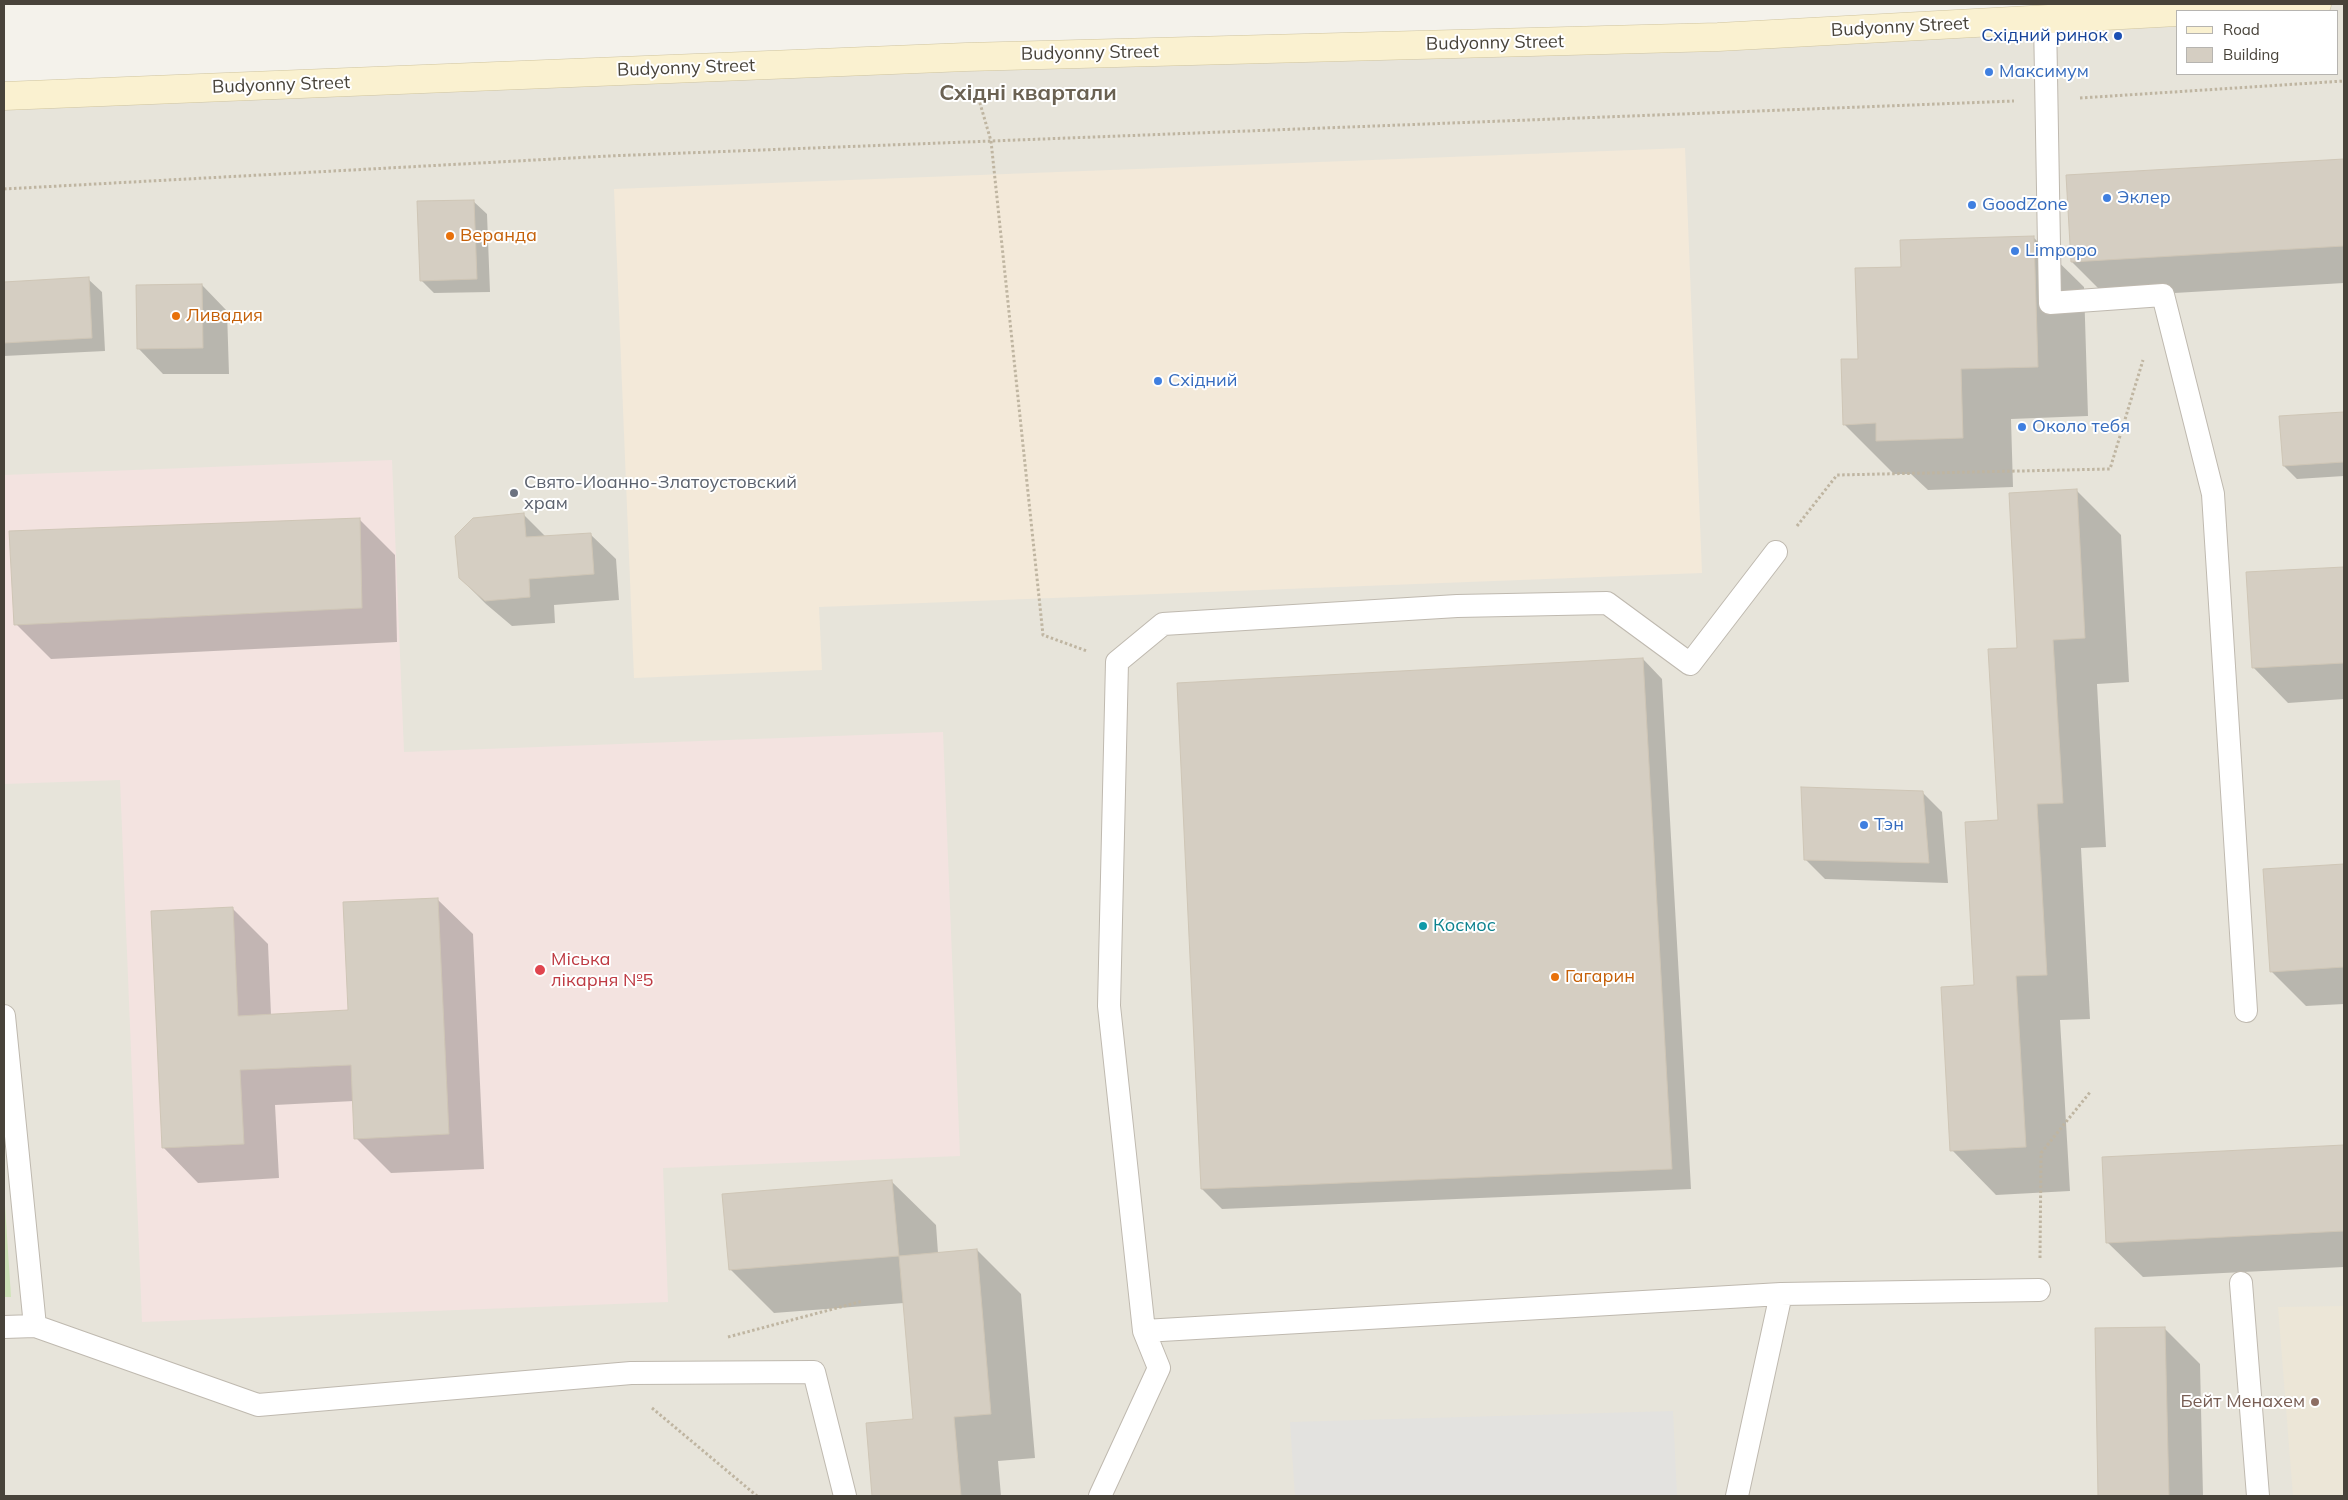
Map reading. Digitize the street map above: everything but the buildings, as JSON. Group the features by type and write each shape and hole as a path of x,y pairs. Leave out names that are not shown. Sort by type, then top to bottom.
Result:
{"main road":[{"path":"2201,10 2317,4"},
{"name":"Budyonny Street","path":"4,96 966,56 1718,37 2176,12"}],"lane":[{"path":"2045,19 2050,303 2163,295 2213,494 2246,1012"},
{"path":"1100,1496 1159,1368 1144,1331 1109,1006 1117,662 1163,624 1457,606 1607,603 1690,664 1776,552"},
{"path":"4,1023 35,1326"},
{"path":"2241,1283 2258,1496"},
{"path":"1144,1331 1782,1294 2039,1290"},
{"path":"1737,1496 1782,1294"},
{"path":"4,1327 35,1326 258,1405 631,1373 814,1372 845,1496"}],"path":[{"path":"966,56 991,141 1043,636 1117,662"},
{"path":"4,190 608,156 2045,100 2344,81"},
{"path":"1776,552 1837,475 2110,468 2144,359"},
{"path":"2039,1290 2041,1153 2091,1091"},
{"path":"720,1339 862,1301"}],"shaded area":[{"path":"2344,4 2344,1496 4,1496 4,106 2176,12 2176,75 2338,75 2338,10 2217,10"},
{"name":"Східний","path":"1685,148 1702,573 819,607 822,670 634,678 614,189"},
{"name":"Міська лікарня №5","path":"392,460 404,752 943,732 960,1156 663,1168 668,1302 142,1322 120,780 4,784 4,475"},
{"name":"Бейт Менахем","path":"2344,1306 2344,1496 2293,1496 2278,1307"},
{"path":"1673,1411 1677,1496 1295,1496 1290,1422"}],"green space":[{"path":"4,1190 11,1297 4,1297"}],"place":[{"name":"Східний ринок","path":"2118,36"},
{"name":"Максимум","path":"1989,72"},
{"name":"Эклер","path":"2107,198"},
{"name":"GoodZone","path":"1972,205"},
{"name":"Веранда","path":"450,236"},
{"name":"Limpopo","path":"2015,251"},
{"name":"Ливадия","path":"176,316"},
{"name":"Східний","path":"1158,381"},
{"name":"Около тебя","path":"2022,427"},
{"name":"Свято-Иоанно-Златоустовский храм","path":"514,493"},
{"name":"Тэн","path":"1864,825"},
{"name":"Космос","path":"1423,926"},
{"name":"Міська лікарня №5","path":"540,970"},
{"name":"Гагарин","path":"1555,977"},
{"name":"Бейт Менахем","path":"2315,1402"}],"district":[{"name":"Східні квартали","path":"1028,93"}]}
